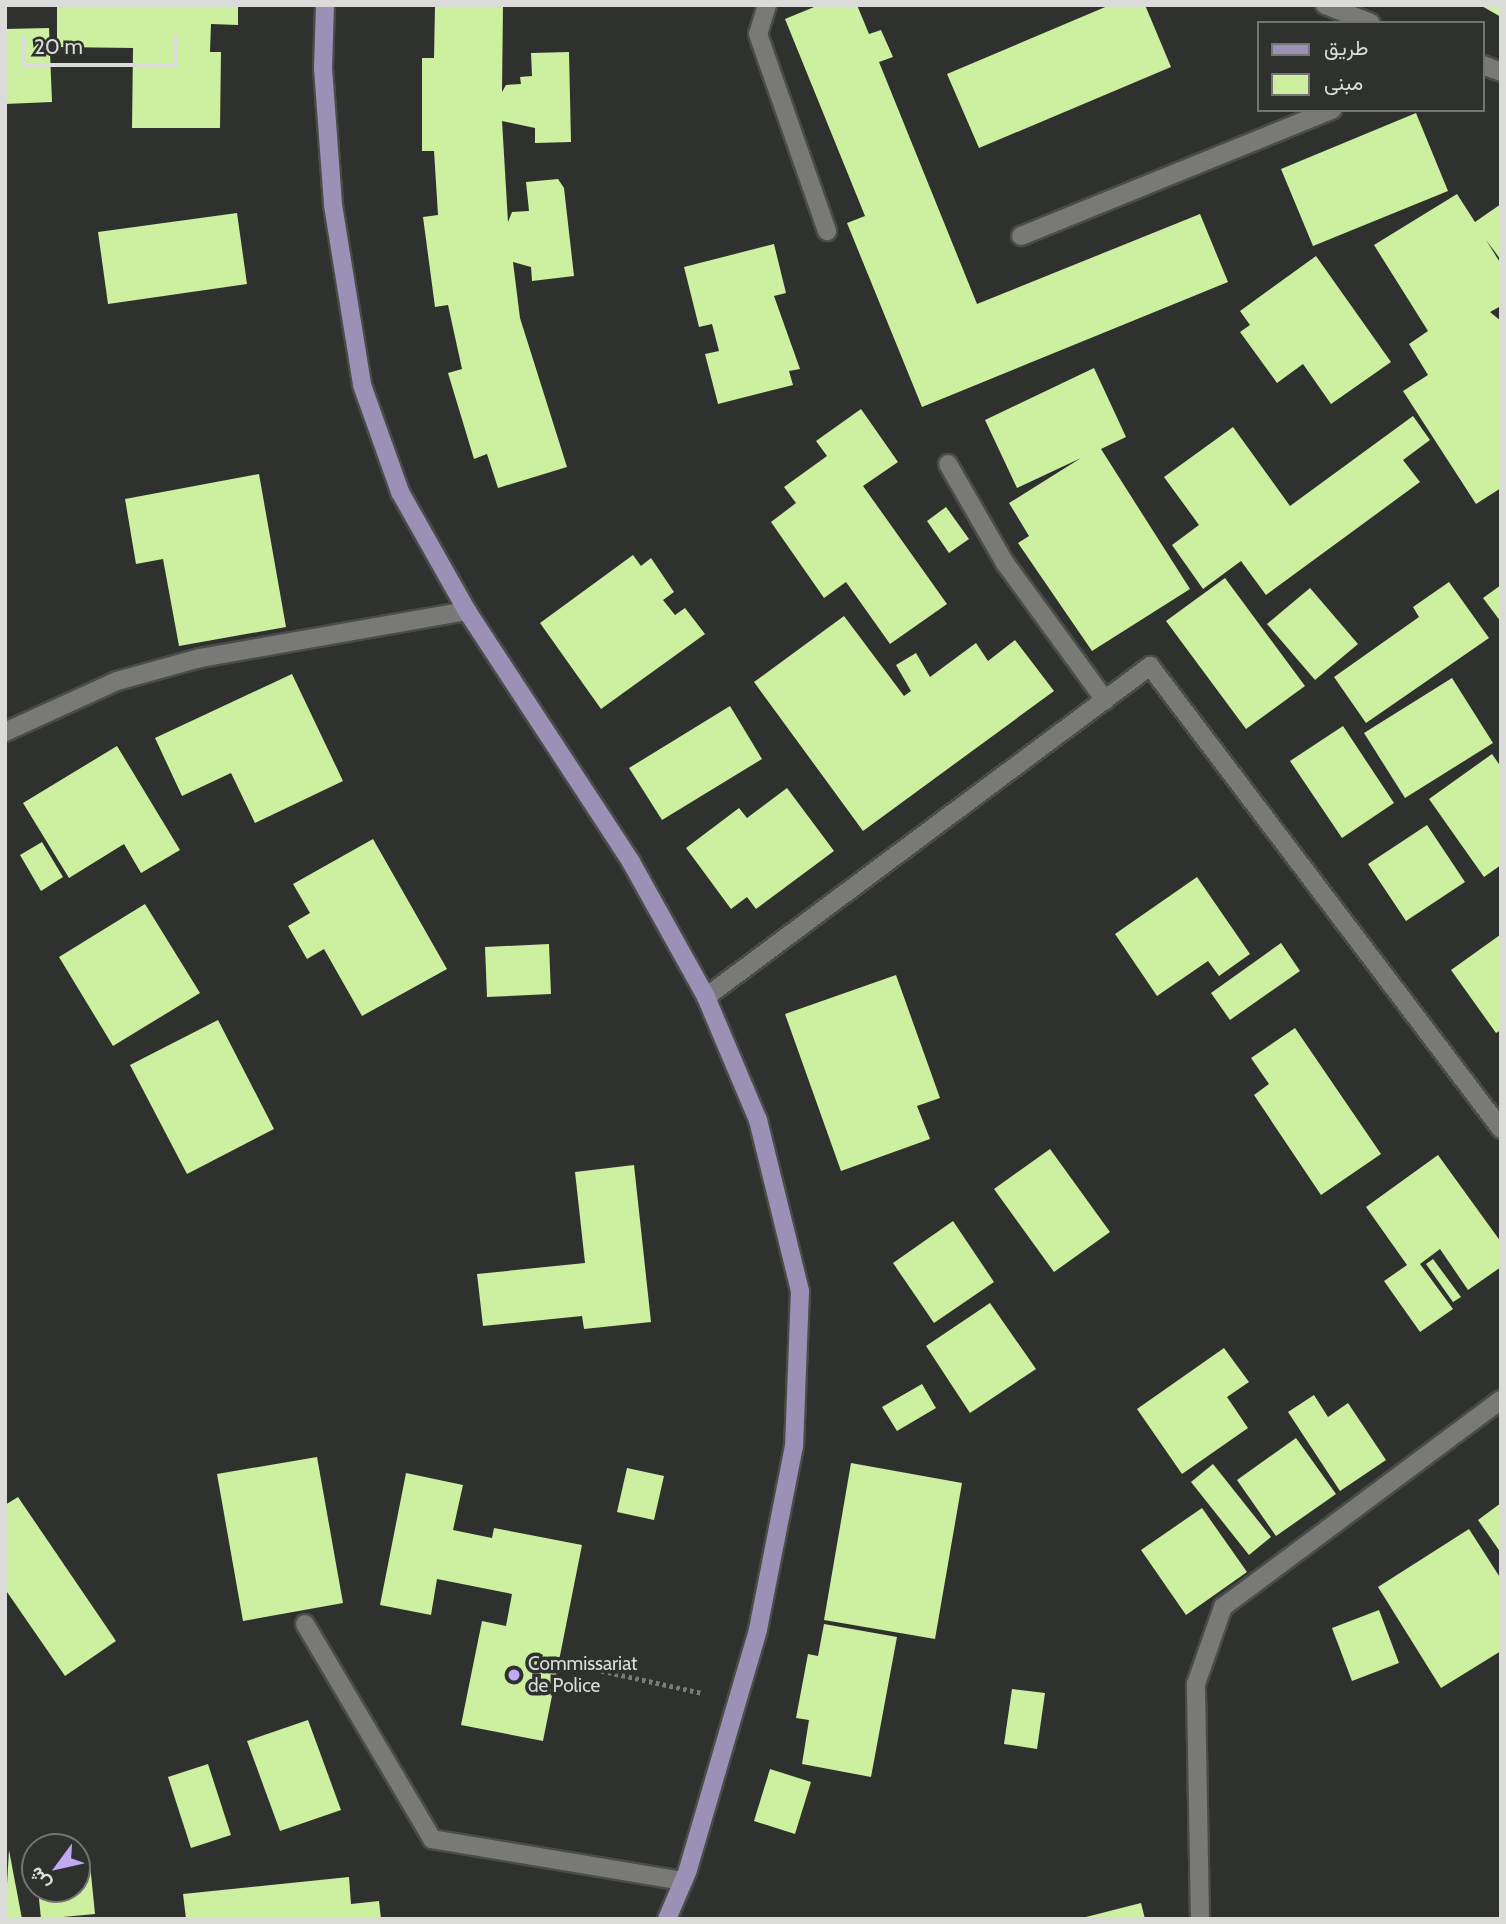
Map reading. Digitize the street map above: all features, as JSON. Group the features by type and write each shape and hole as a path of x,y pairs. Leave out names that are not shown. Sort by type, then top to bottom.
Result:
{"main road":[{"path":"325,5 323,68 333,205 362,385 400,492 467,611 631,862 706,997 758,1121 800,1291 794,1446 737,1700 684,1881 667,1919"}],"street":[{"path":"767,5 758,34 827,231"},
{"path":"1325,5 1366,21"},
{"path":"1021,236 1327,112"},
{"path":"948,464 1004,563 1105,700"},
{"path":"5,732 117,681 200,658 467,611"},
{"path":"706,997 1150,666 1501,1129"},
{"path":"1200,1919 1196,1684 1223,1607 1501,1400"},
{"path":"305,1624 432,1839 684,1881"}],"path":[{"path":"567,1663 737,1700"}],"building":[{"path":"57,5 238,5 238,25 211,24 210,52 221,52 220,128 132,128 133,48 57,47"},
{"path":"435,5 503,5 502,92 506,85 521,84 520,77 532,76 531,53 569,52 571,142 535,143 535,128 502,121 508,222 512,212 529,211 526,182 558,179 564,188 574,276 532,281 531,267 513,262 520,318 567,467 498,488 487,454 474,459 448,373 462,369 448,305 435,307 423,217 438,215 434,151 422,151 422,58 434,58"},
{"path":"819,5 857,5 869,34 881,30 893,57 879,62 977,304 1200,214 1228,282 922,407 847,223 865,216 785,19"},
{"path":"1110,5 1145,5 1171,67 979,148 947,74"},
{"path":"1480,5 1501,5 1501,17"},
{"path":"49,28 52,102 5,104 5,29"},
{"path":"1416,113 1448,191 1313,246 1281,169"},
{"path":"1457,194 1475,222 1501,204 1501,260 1486,240 1501,264 1501,306 1490,312 1501,321 1501,488 1476,504 1403,391 1428,375 1409,344 1428,331 1374,245"},
{"path":"237,213 247,284 108,304 98,232"},
{"path":"774,244 786,293 774,296 800,369 789,371 793,385 718,404 705,354 719,351 712,324 699,327 684,267"},
{"path":"1316,256 1391,362 1331,404 1303,364 1277,383 1240,332 1250,325 1240,311"},
{"path":"1094,368 1126,437 1101,449 1190,589 1092,651 1018,543 1029,536 1009,503 1081,458 1017,488 985,420"},
{"path":"861,409 898,462 863,486 947,604 890,644 846,582 824,598 771,522 796,503 784,487 827,456 816,441"},
{"path":"1413,416 1430,440 1403,460 1420,482 1266,595 1241,561 1203,589 1172,545 1199,525 1164,477 1233,427 1290,506"},
{"path":"259,474 286,627 179,646 163,559 136,564 125,499"},
{"path":"946,507 969,539 949,553 927,521"},
{"path":"633,555 641,566 651,558 674,592 663,600 675,615 685,608 705,634 601,709 540,623"},
{"path":"1225,578 1305,686 1246,729 1166,621"},
{"path":"1449,582 1489,638 1366,723 1334,677 1419,617 1413,607"},
{"path":"1501,585 1501,622 1483,598"},
{"path":"1310,588 1358,644 1315,680 1267,624"},
{"path":"844,616 904,696 911,691 896,665 916,653 930,677 976,643 988,661 1015,640 1054,691 863,831 754,682"},
{"path":"292,674 343,781 255,823 231,773 182,796 155,738"},
{"path":"1452,678 1493,743 1405,798 1364,733"},
{"path":"730,706 762,759 662,820 629,768"},
{"path":"1343,726 1394,803 1342,838 1290,761"},
{"path":"117,746 180,850 141,873 124,844 69,878 23,803"},
{"path":"1492,754 1501,767 1501,865 1484,877 1429,799"},
{"path":"787,788 834,851 756,909 747,897 731,909 686,848 739,808 747,818"},
{"path":"1427,825 1465,882 1406,921 1368,864"},
{"path":"373,839 447,969 362,1016 324,949 307,959 288,926 310,913 293,884"},
{"path":"42,842 63,877 41,891 20,855"},
{"path":"1197,877 1250,954 1219,976 1208,961 1157,996 1115,934"},
{"path":"145,904 200,993 113,1046 59,957"},
{"path":"1500,935 1501,1030 1496,1033 1451,970"},
{"path":"1281,943 1300,971 1230,1020 1211,993"},
{"path":"549,944 551,994 487,997 485,947"},
{"path":"896,975 940,1098 917,1106 930,1139 841,1171 785,1014"},
{"path":"218,1020 274,1129 187,1174 130,1065"},
{"path":"1295,1028 1381,1154 1321,1195 1254,1095 1269,1084 1251,1058"},
{"path":"1050,1149 1110,1232 1054,1272 994,1189"},
{"path":"1438,1155 1501,1242 1501,1267 1468,1290 1440,1249 1420,1264 1453,1309 1420,1332 1384,1281 1407,1265 1366,1207"},
{"path":"634,1165 651,1322 584,1329 582,1316 483,1326 477,1274 585,1263 575,1172"},
{"path":"953,1221 994,1282 934,1323 893,1263"},
{"path":"1433,1259 1461,1297 1453,1302 1426,1264"},
{"path":"990,1303 1036,1369 970,1413 926,1346"},
{"path":"1224,1348 1249,1382 1227,1397 1248,1428 1182,1474 1137,1409"},
{"path":"922,1384 936,1408 897,1431 882,1407"},
{"path":"1314,1395 1328,1417 1348,1403 1386,1460 1340,1491 1288,1412"},
{"path":"1296,1438 1336,1494 1276,1536 1237,1480"},
{"path":"317,1457 343,1603 243,1621 217,1474"},
{"path":"851,1463 962,1483 935,1639 824,1620"},
{"path":"1213,1464 1271,1537 1249,1555 1191,1482"},
{"path":"627,1468 664,1476 654,1520 617,1512"},
{"name":"Commissariat de Police","path":"406,1473 463,1485 453,1530 492,1538 494,1528 582,1545 543,1741 461,1725 482,1621 506,1626 512,1594 437,1579 431,1615 380,1605"},
{"path":"18,1497 116,1641 65,1676 5,1589 5,1505"},
{"path":"1501,1503 1501,1553 1478,1520"},
{"path":"1202,1508 1247,1572 1186,1615 1141,1550"},
{"path":"1469,1529 1501,1579 1501,1651 1441,1688 1378,1587"},
{"path":"1379,1610 1399,1663 1352,1681 1332,1628"},
{"path":"824,1624 897,1637 871,1777 802,1764 809,1720 796,1718 808,1654 818,1656"},
{"path":"1012,1689 1045,1693 1037,1749 1004,1744"},
{"path":"308,1720 341,1810 280,1831 247,1741"},
{"path":"208,1764 231,1835 191,1848 168,1777"},
{"path":"770,1769 811,1782 795,1834 754,1821"},
{"path":"9,1850 22,1919 5,1919"},
{"path":"91,1874 95,1914 41,1919 39,1903 91,1903"},
{"path":"349,1877 351,1904 379,1901 381,1919 186,1919 183,1894"},
{"path":"1141,1903 1145,1919 1082,1919 1082,1918"}],"place":[{"name":"Commissariat de Police","path":"514,1675"}]}
